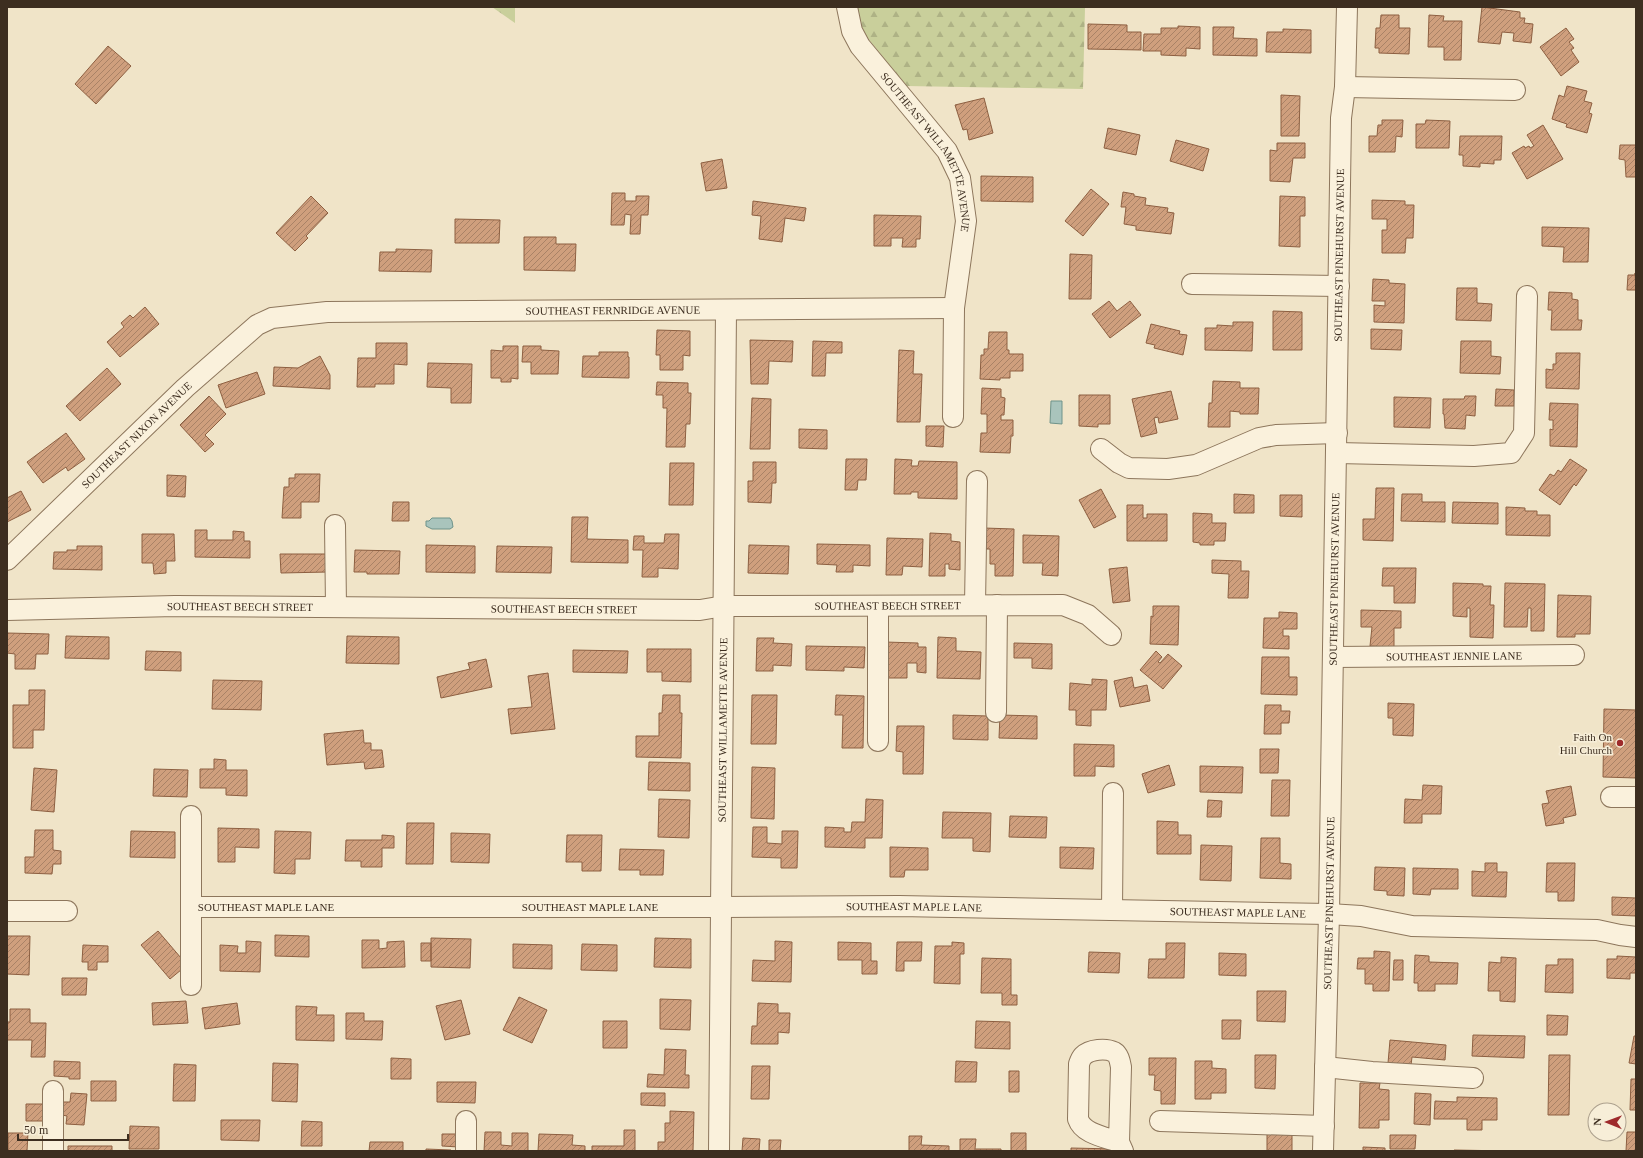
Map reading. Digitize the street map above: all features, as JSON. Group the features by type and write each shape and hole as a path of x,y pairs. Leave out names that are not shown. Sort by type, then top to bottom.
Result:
{"street":[{"name":"SOUTHEAST WILLAMETTE AVENUE","path":"847,7 852,31 860,46 947,150 960,178 966,221 954,308 953,418"},
{"name":"SOUTHEAST PINEHURST AVENUE","path":"1323,1151 1329,914 1342,118 1345,87 1347,7"},
{"path":"1345,87 1515,90"},
{"path":"1192,284 1339,286"},
{"path":"1337,454 1474,456 1510,453 1524,433 1527,296"},
{"name":"SOUTHEAST FERNRIDGE AVENUE","path":"272,318 327,312 954,308"},
{"name":"SOUTHEAST WILLAMETTE AVENUE","path":"719,1151 726,310"},
{"name":"SOUTHEAST NIXON AVENUE","path":"7,560 185,388 257,325 272,318"},
{"path":"1101,449 1119,463 1129,468 1168,469 1196,465 1259,438 1276,435 1337,434"},
{"path":"975,605 977,481"},
{"path":"335,524 336,607"},
{"path":"996,712 997,605"},
{"name":"SOUTHEAST BEECH STREET","path":"7,610 176,606 700,610 724,606 1063,605 1088,615 1111,635"},
{"path":"878,606 878,741"},
{"name":"SOUTHEAST JENNIE LANE","path":"1333,656 1574,655"},
{"path":"1112,910 1113,793"},
{"path":"1611,797 1636,797"},
{"path":"191,816 191,985"},
{"name":"SOUTHEAST MAPLE LANE","path":"191,907 899,906 1329,914 1361,916 1412,926 1597,930 1620,935 1636,936"},
{"path":"7,911 67,911"},
{"path":"1325,1067 1372,1072 1473,1078"},
{"path":"53,1151 54,1091"},
{"path":"466,1121 466,1151"},
{"path":"1160,1121 1324,1126"}],"green space":[{"path":"492,7 515,7 515,23"},
{"path":"857,7 1084,7 1083,89 906,86 858,26"}],"water":[{"path":"1051,401 1062,401 1062,424 1050,423"},
{"path":"432,518 450,518 453,527 450,529 432,529 426,526 426,521 429,521"}],"building":[{"path":"1482,7 1520,12 1520,18 1525,18 1524,23 1533,24 1531,43 1513,41 1514,33 1502,32 1500,44 1478,42"},
{"path":"1381,15 1399,15 1399,28 1410,28 1409,54 1379,53 1379,48 1375,48 1376,28 1380,28"},
{"path":"1429,15 1444,16 1443,21 1462,21 1461,60 1444,60 1444,47 1428,47"},
{"path":"1088,24 1127,25 1127,32 1141,32 1141,50 1088,49"},
{"path":"1178,26 1200,27 1200,49 1186,48 1186,56 1161,55 1161,51 1143,51 1144,34 1161,34 1161,28 1178,28"},
{"path":"1213,27 1234,27 1233,38 1257,39 1257,56 1213,55"},
{"path":"1566,28 1574,39 1569,42 1574,48 1571,50 1579,62 1561,76 1540,47"},
{"path":"1283,29 1311,30 1311,53 1266,52 1267,32 1283,32"},
{"path":"108,46 131,66 96,104 75,84"},
{"path":"1567,86 1587,91 1584,101 1592,103 1589,113 1592,114 1587,133 1566,127 1567,124 1552,119 1559,95 1564,97"},
{"path":"1281,95 1300,96 1299,136 1281,136"},
{"path":"984,98 993,133 969,140 967,129 963,130 955,105"},
{"path":"1382,120 1403,120 1402,137 1396,136 1395,152 1369,152 1369,136 1377,136 1378,125 1382,125"},
{"path":"1426,120 1450,121 1449,148 1416,148 1416,124 1425,124"},
{"path":"1543,125 1563,159 1527,179 1512,153 1524,146 1525,148 1529,146 1530,148 1534,146 1527,135"},
{"path":"1108,128 1140,135 1136,155 1104,148"},
{"path":"1460,136 1502,136 1501,160 1494,160 1494,164 1480,163 1480,167 1463,166 1463,155 1459,155"},
{"path":"1176,140 1209,149 1203,171 1170,161"},
{"path":"1277,143 1305,143 1305,158 1293,158 1290,182 1270,181 1270,150 1277,151"},
{"path":"1620,145 1636,145 1636,177 1626,177 1625,160 1619,159"},
{"path":"722,159 727,188 706,191 701,163"},
{"path":"981,176 1033,177 1033,202 981,201"},
{"path":"1091,189 1109,204 1083,236 1065,221"},
{"path":"1123,192 1146,198 1145,205 1168,208 1167,212 1174,213 1171,234 1136,230 1136,226 1124,224 1126,207 1121,207"},
{"path":"612,193 625,193 625,201 636,201 636,196 649,196 648,215 641,215 640,234 630,234 631,215 625,214 624,225 611,225"},
{"path":"311,196 328,213 306,236 308,238 295,251 276,233"},
{"path":"1280,196 1305,197 1305,216 1300,216 1300,247 1279,246"},
{"path":"1372,200 1405,201 1405,205 1414,205 1413,238 1406,238 1405,253 1382,253 1382,230 1387,230 1387,219 1372,219"},
{"path":"753,201 806,208 804,221 785,218 782,242 759,239 761,216 752,215"},
{"path":"874,215 921,216 920,239 916,239 916,247 902,247 903,238 891,238 891,246 874,246"},
{"path":"455,219 500,220 499,243 455,243"},
{"path":"1542,227 1589,228 1588,262 1563,262 1564,247 1542,246"},
{"path":"524,237 556,237 556,244 576,244 575,271 524,270"},
{"path":"396,249 432,250 431,272 379,271 380,252 396,252"},
{"path":"1070,254 1092,255 1091,299 1069,299"},
{"path":"1635,273 1636,290 1627,290 1628,275 1635,275"},
{"path":"1373,279 1389,280 1389,283 1405,284 1404,323 1374,322 1374,305 1385,306 1385,301 1372,301"},
{"path":"1457,288 1477,288 1477,303 1492,304 1491,321 1456,320"},
{"path":"1549,292 1572,293 1572,299 1578,300 1578,320 1582,320 1581,330 1551,330 1552,310 1548,310"},
{"path":"1109,301 1117,311 1130,301 1141,315 1110,338 1092,314"},
{"path":"145,307 159,324 120,357 107,342 124,327 121,323 130,315 133,318"},
{"path":"1273,311 1302,312 1302,350 1273,350"},
{"path":"1233,322 1253,322 1252,351 1205,350 1205,328 1217,328 1217,325 1233,326"},
{"path":"1151,324 1180,331 1179,334 1187,335 1183,355 1154,348 1155,345 1146,343"},
{"path":"1371,329 1402,330 1401,350 1371,349"},
{"path":"657,330 690,331 690,356 683,355 683,370 660,370 660,355 656,355"},
{"path":"989,332 1007,332 1007,350 1009,350 1009,354 1023,354 1023,371 1010,371 1010,378 1000,378 1000,380 980,379 981,355 984,355 984,349 988,349"},
{"path":"750,340 793,341 792,362 769,361 768,384 751,384"},
{"path":"813,341 842,342 842,353 826,353 825,376 812,376"},
{"path":"1461,341 1491,341 1491,356 1501,357 1500,374 1460,373"},
{"path":"376,343 407,343 407,365 394,364 394,384 375,384 375,387 357,387 358,358 376,358"},
{"path":"503,346 518,346 518,379 511,378 511,382 501,382 501,378 491,378 491,350 503,351"},
{"path":"523,346 541,346 541,350 559,351 558,374 531,374 531,362 522,362"},
{"path":"899,350 914,351 913,374 922,374 920,422 897,422"},
{"path":"599,352 628,352 629,378 582,377 583,356 599,356"},
{"path":"1556,353 1580,353 1579,389 1546,388 1546,369 1553,370 1553,364 1556,364"},
{"path":"320,356 330,375 330,389 273,386 274,367 298,368"},
{"path":"428,363 472,364 471,403 451,403 451,388 427,387"},
{"path":"107,368 121,384 80,421 66,406"},
{"path":"257,372 265,394 226,408 218,385"},
{"path":"1213,381 1240,382 1240,388 1259,388 1258,414 1240,414 1240,412 1230,411 1230,427 1208,427 1209,403 1212,403"},
{"path":"657,382 688,383 688,393 691,393 690,424 686,424 685,447 666,447 667,408 663,408 663,395 656,395"},
{"path":"982,388 1001,389 1001,397 1005,398 1004,415 1001,415 1001,420 1013,420 1013,436 1011,436 1010,453 980,452 981,433 987,433 987,414 981,414"},
{"path":"1496,389 1514,390 1514,406 1495,406"},
{"path":"1171,391 1178,419 1159,423 1158,417 1154,418 1157,433 1141,437 1132,399"},
{"path":"1079,395 1110,395 1110,424 1098,424 1098,427 1079,426"},
{"path":"209,396 226,414 205,435 214,444 205,452 180,425"},
{"path":"1465,396 1476,396 1475,416 1466,415 1465,429 1445,428 1443,399 1464,399"},
{"path":"1394,397 1431,398 1430,428 1394,427"},
{"path":"752,398 771,399 770,449 750,449"},
{"path":"1550,403 1578,404 1577,447 1550,446 1550,429 1553,430 1553,420 1549,420"},
{"path":"926,426 944,426 943,447 926,446"},
{"path":"799,429 827,430 827,449 799,448"},
{"path":"66,433 85,459 68,471 66,467 43,483 27,462"},
{"path":"846,459 867,459 866,480 858,480 857,490 845,490"},
{"path":"895,459 912,460 911,466 918,466 919,461 957,462 957,499 918,498 918,492 911,492 911,494 894,494"},
{"path":"1570,459 1587,470 1576,486 1574,484 1560,505 1539,490 1550,474 1554,476 1558,470 1561,472"},
{"path":"753,462 776,462 776,483 772,483 771,503 748,502 748,481 753,481"},
{"path":"670,463 694,463 693,505 669,505"},
{"path":"295,474 320,474 319,502 301,502 301,518 282,518 284,487 289,487 289,478 295,478"},
{"path":"167,475 186,476 185,497 167,496"},
{"path":"1376,488 1394,488 1393,541 1363,540 1363,519 1375,519"},
{"path":"1101,489 1116,517 1094,528 1079,500"},
{"path":"21,491 31,510 7,522 7,498"},
{"path":"1234,494 1254,495 1254,513 1234,513"},
{"path":"1402,494 1422,494 1422,502 1445,502 1445,522 1401,521"},
{"path":"1280,495 1302,495 1302,517 1280,516"},
{"path":"393,502 409,502 409,521 392,521"},
{"path":"1453,502 1498,503 1498,524 1452,523"},
{"path":"1127,505 1143,505 1143,518 1147,518 1147,514 1167,514 1167,541 1127,541"},
{"path":"1506,507 1525,508 1525,511 1537,511 1537,515 1550,515 1550,536 1506,535"},
{"path":"1193,513 1212,514 1212,523 1226,523 1225,541 1214,541 1214,545 1200,545 1200,543 1193,542"},
{"path":"572,517 588,517 587,539 628,540 628,563 571,562"},
{"path":"984,528 1014,529 1013,576 995,576 995,564 990,564 990,549 983,549"},
{"path":"195,530 207,530 207,540 233,540 233,531 244,532 244,541 250,541 250,558 195,557"},
{"path":"930,533 951,534 951,541 960,542 960,570 949,569 949,564 945,564 945,576 929,576"},
{"path":"142,534 174,534 175,561 166,561 166,573 154,574 153,563 142,563"},
{"path":"665,534 679,534 678,569 658,568 658,577 642,577 643,550 633,550 634,536 644,536 644,543 664,543"},
{"path":"1023,535 1059,536 1058,576 1042,575 1043,563 1023,563"},
{"path":"887,538 923,539 922,567 903,566 902,575 886,575"},
{"path":"817,544 870,545 870,566 853,565 853,572 836,572 837,565 817,564"},
{"path":"426,545 475,546 475,573 426,572"},
{"path":"749,545 789,546 788,574 748,573"},
{"path":"77,546 102,546 102,570 53,569 54,552 77,550"},
{"path":"497,546 552,547 551,573 496,572"},
{"path":"355,550 400,551 399,574 367,574 367,572 354,572"},
{"path":"280,554 327,554 328,572 281,573"},
{"path":"1212,560 1241,561 1241,571 1249,571 1248,598 1228,598 1229,574 1212,573"},
{"path":"1127,567 1130,601 1113,603 1109,569"},
{"path":"1383,568 1416,568 1415,603 1394,603 1394,586 1382,586"},
{"path":"1453,583 1483,584 1483,586 1491,586 1490,605 1494,605 1493,638 1470,637 1470,608 1467,608 1467,617 1453,616"},
{"path":"1505,583 1545,584 1544,631 1531,631 1531,608 1528,608 1527,627 1504,627"},
{"path":"1558,595 1591,596 1590,634 1575,634 1575,637 1557,637"},
{"path":"1153,606 1179,606 1178,645 1150,644 1151,616 1153,617"},
{"path":"1361,610 1401,611 1401,628 1394,628 1394,647 1370,646 1372,627 1361,627"},
{"path":"1279,612 1297,613 1297,629 1283,629 1283,636 1289,636 1289,649 1263,648 1264,618 1279,618"},
{"path":"7,633 49,634 48,654 36,654 35,669 15,669 15,654 7,653"},
{"path":"66,636 109,637 109,659 65,658"},
{"path":"347,636 399,637 399,664 346,663"},
{"path":"938,637 956,638 956,651 981,652 980,679 937,678"},
{"path":"757,638 774,638 773,643 792,644 791,666 773,665 773,671 756,671"},
{"path":"885,642 918,643 918,647 926,647 926,673 917,672 917,663 907,663 907,678 884,678"},
{"path":"1014,643 1052,644 1052,669 1032,668 1032,658 1014,658"},
{"path":"806,646 865,647 864,668 844,667 844,671 806,670"},
{"path":"647,649 691,649 691,682 662,681 662,672 647,672"},
{"path":"573,650 628,651 627,673 573,672"},
{"path":"146,651 181,652 181,671 145,670"},
{"path":"1156,651 1162,657 1158,662 1160,663 1168,654 1182,666 1163,689 1140,670"},
{"path":"1262,657 1289,657 1289,677 1297,677 1297,695 1261,694"},
{"path":"486,659 492,687 441,698 437,677 470,669 468,663"},
{"path":"548,673 555,729 511,734 508,709 532,707 528,676"},
{"path":"1132,677 1134,688 1147,685 1150,701 1120,707 1114,681"},
{"path":"1092,679 1107,680 1106,710 1091,710 1091,726 1076,725 1076,710 1069,710 1070,683 1092,685"},
{"path":"213,680 262,681 261,710 212,709"},
{"path":"29,690 45,690 44,730 33,730 33,748 13,748 13,705 29,705"},
{"path":"663,695 680,695 680,713 682,713 681,758 636,757 636,736 659,736 659,713 662,713"},
{"path":"752,695 777,695 776,744 751,744"},
{"path":"836,695 864,696 863,748 842,748 843,715 835,715"},
{"path":"1388,703 1414,704 1413,736 1393,735 1393,718 1388,718"},
{"path":"1265,705 1281,705 1281,711 1290,711 1289,723 1281,723 1281,734 1264,734"},
{"name":"Faith On Hill Church","path":"1604,709 1636,710 1636,778 1603,777"},
{"path":"953,715 988,716 988,740 953,739"},
{"path":"1000,715 1037,716 1037,739 999,738"},
{"path":"897,726 924,726 923,774 903,774 903,752 896,751"},
{"path":"363,730 364,743 371,743 371,750 382,750 384,767 365,769 364,762 327,765 324,734"},
{"path":"1074,744 1114,745 1114,767 1095,766 1095,776 1074,776"},
{"path":"1260,749 1279,749 1278,773 1260,773"},
{"path":"214,759 226,760 226,770 247,770 247,796 226,795 226,788 200,788 200,769 214,769"},
{"path":"649,762 690,763 690,791 648,790"},
{"path":"1169,765 1175,785 1148,793 1142,774"},
{"path":"1200,766 1243,767 1242,793 1200,792"},
{"path":"752,767 775,768 774,819 751,818"},
{"path":"34,768 57,770 54,812 31,810"},
{"path":"154,769 188,770 187,797 153,796"},
{"path":"1272,780 1290,780 1289,816 1271,816"},
{"path":"1423,785 1442,786 1441,814 1422,814 1422,823 1404,823 1405,799 1422,800"},
{"path":"1571,786 1576,815 1563,818 1564,823 1546,826 1542,804 1549,803 1546,791"},
{"path":"659,799 690,800 689,838 658,837"},
{"path":"866,799 883,800 882,838 865,838 865,848 825,847 825,827 844,828 844,832 851,832 852,822 865,822"},
{"path":"1208,800 1222,801 1221,817 1207,817"},
{"path":"943,812 991,813 990,852 973,851 973,838 942,838"},
{"path":"1010,816 1047,817 1046,838 1009,837"},
{"path":"1157,821 1178,822 1178,835 1191,835 1191,854 1157,854"},
{"path":"407,823 434,823 433,864 406,864"},
{"path":"753,827 767,827 767,843 782,844 782,831 798,831 797,868 781,868 781,858 752,857"},
{"path":"218,828 259,829 259,848 235,847 235,862 218,862"},
{"path":"35,830 53,830 53,850 61,851 61,864 53,864 52,874 25,873 25,857 34,857"},
{"path":"131,831 175,832 175,858 130,857"},
{"path":"275,831 311,832 310,859 295,859 295,874 274,873"},
{"path":"451,833 490,834 489,863 451,862"},
{"path":"382,835 394,836 394,848 382,848 382,867 361,867 361,861 345,861 346,840 382,840"},
{"path":"567,835 602,835 601,871 582,871 582,862 566,862"},
{"path":"1261,838 1280,838 1280,863 1291,864 1291,879 1260,878"},
{"path":"1201,845 1232,846 1231,881 1200,880"},
{"path":"890,847 928,848 928,870 905,870 904,877 890,877"},
{"path":"1060,847 1094,848 1093,869 1060,868"},
{"path":"620,849 664,850 663,875 640,875 640,870 619,870"},
{"path":"1485,863 1497,863 1497,872 1507,872 1506,897 1472,896 1472,871 1485,872"},
{"path":"1547,863 1575,863 1574,901 1558,901 1558,892 1546,892"},
{"path":"1375,867 1405,868 1404,896 1387,895 1387,891 1374,890"},
{"path":"1413,868 1458,869 1458,889 1431,889 1430,895 1413,894"},
{"path":"1612,897 1636,898 1636,916 1612,915"},
{"path":"158,931 187,965 170,979 141,945"},
{"path":"275,935 309,936 309,957 275,956"},
{"path":"7,936 30,936 29,975 7,974"},
{"path":"431,938 471,939 470,968 431,967"},
{"path":"655,938 691,939 691,968 654,967"},
{"path":"362,940 379,940 379,949 387,948 387,942 404,941 405,967 362,968"},
{"path":"246,941 261,942 260,972 220,971 220,945 238,946 237,953 246,953"},
{"path":"775,941 792,942 791,982 752,981 753,960 775,961"},
{"path":"838,942 871,943 871,961 877,961 877,974 862,974 862,960 838,960"},
{"path":"897,942 922,942 921,961 904,961 904,971 896,971"},
{"path":"952,942 964,943 964,954 960,954 960,984 934,983 935,946 952,946"},
{"path":"421,943 431,943 431,961 421,961"},
{"path":"1166,943 1185,943 1184,978 1148,978 1149,959 1166,959"},
{"path":"513,944 552,945 552,969 513,968"},
{"path":"582,944 617,945 617,971 581,970"},
{"path":"83,945 108,946 108,962 97,962 97,970 88,970 88,962 82,962"},
{"path":"1374,951 1390,952 1389,991 1373,991 1373,984 1365,984 1365,969 1357,969 1358,958 1374,958"},
{"path":"1089,952 1120,953 1119,973 1088,972"},
{"path":"1219,953 1246,954 1246,976 1219,975"},
{"path":"1415,955 1429,956 1429,962 1458,963 1457,984 1435,984 1435,991 1418,991 1418,983 1414,983"},
{"path":"1617,956 1636,957 1636,973 1630,973 1630,979 1607,978 1607,959 1617,959"},
{"path":"1501,957 1516,958 1515,1002 1500,1001 1500,991 1488,991 1489,962 1501,963"},
{"path":"982,958 1011,959 1011,995 1017,995 1017,1005 1002,1005 1002,993 981,993"},
{"path":"1558,959 1573,959 1573,993 1545,992 1546,965 1558,965"},
{"path":"1394,960 1403,960 1403,980 1393,980"},
{"path":"62,978 87,978 86,995 62,995"},
{"path":"1257,991 1286,991 1285,1022 1257,1021"},
{"path":"519,997 547,1010 532,1043 503,1030"},
{"path":"660,999 691,1000 690,1030 660,1029"},
{"path":"461,1000 470,1034 445,1040 436,1006"},
{"path":"186,1001 188,1023 153,1025 152,1003"},
{"path":"237,1003 240,1024 205,1029 202,1008"},
{"path":"758,1003 778,1004 778,1013 790,1013 789,1033 778,1032 778,1044 751,1044 752,1026 757,1026"},
{"path":"296,1006 317,1007 316,1015 334,1015 334,1041 296,1040"},
{"path":"10,1009 30,1009 30,1023 46,1023 45,1057 31,1057 32,1040 7,1040 7,1022 10,1022"},
{"path":"346,1013 364,1013 364,1021 383,1021 382,1040 346,1039"},
{"path":"1547,1015 1568,1016 1567,1035 1547,1035"},
{"path":"1222,1020 1241,1020 1240,1039 1222,1039"},
{"path":"603,1021 627,1021 627,1048 603,1048"},
{"path":"976,1021 1010,1022 1010,1049 975,1048"},
{"path":"1473,1035 1525,1036 1524,1058 1472,1056"},
{"path":"1634,1036 1636,1036 1636,1064 1629,1063"},
{"path":"1390,1040 1446,1045 1445,1060 1412,1057 1411,1065 1388,1063"},
{"path":"665,1049 686,1050 685,1075 689,1075 689,1088 647,1087 648,1074 664,1075"},
{"path":"1255,1055 1276,1055 1275,1089 1255,1088"},
{"path":"1549,1055 1570,1055 1569,1115 1548,1115"},
{"path":"391,1058 411,1059 411,1079 391,1079"},
{"path":"1149,1058 1176,1058 1175,1104 1161,1104 1161,1091 1154,1090 1155,1075 1149,1075"},
{"path":"54,1061 80,1062 80,1079 69,1079 69,1077 54,1076"},
{"path":"956,1061 977,1062 976,1082 955,1082"},
{"path":"1195,1061 1212,1061 1212,1068 1226,1069 1226,1093 1211,1093 1211,1099 1195,1099"},
{"path":"273,1063 298,1064 297,1102 272,1101"},
{"path":"174,1064 196,1065 195,1101 173,1101"},
{"path":"752,1066 770,1066 769,1099 751,1099"},
{"path":"1009,1071 1019,1071 1019,1092 1009,1092"},
{"path":"1631,1079 1636,1079 1636,1110 1630,1110"},
{"path":"91,1081 116,1081 116,1101 91,1101"},
{"path":"437,1082 476,1082 475,1103 437,1102"},
{"path":"1360,1083 1380,1083 1379,1089 1389,1090 1389,1120 1379,1120 1379,1128 1359,1128"},
{"path":"71,1093 87,1094 84,1125 66,1124 67,1116 62,1115 63,1102 70,1102"},
{"path":"641,1093 665,1093 665,1106 641,1105"},
{"path":"1415,1093 1431,1094 1430,1125 1414,1124"},
{"path":"1457,1097 1497,1098 1497,1120 1482,1120 1482,1130 1467,1130 1467,1119 1434,1119 1435,1101 1457,1102"},
{"path":"26,1104 43,1104 43,1121 26,1121"},
{"path":"670,1111 694,1112 693,1151 658,1151 658,1142 665,1142 665,1123 670,1123"},
{"path":"221,1120 260,1120 259,1141 221,1140"},
{"path":"302,1121 322,1122 322,1146 301,1146"},
{"path":"130,1126 159,1127 159,1149 129,1149"},
{"path":"624,1130 635,1130 635,1151 592,1151 592,1146 624,1146"},
{"path":"485,1132 501,1132 501,1145 512,1146 512,1133 528,1133 528,1151 484,1151"},
{"path":"1267,1132 1292,1133 1292,1151 1267,1151"},
{"path":"1627,1132 1636,1132 1636,1151 1626,1151"},
{"path":"8,1133 28,1133 27,1151 8,1151"},
{"path":"1011,1133 1026,1133 1026,1151 1011,1151"},
{"path":"442,1134 459,1134 459,1147 442,1146"},
{"path":"539,1134 573,1135 572,1145 585,1146 585,1151 538,1151"},
{"path":"1390,1135 1416,1135 1415,1149 1390,1149"},
{"path":"909,1136 922,1136 921,1145 949,1146 949,1151 909,1151"},
{"path":"743,1138 760,1139 759,1151 742,1151"},
{"path":"960,1139 976,1139 975,1149 1001,1149 1001,1151 960,1151"},
{"path":"769,1140 781,1140 780,1151 769,1151"},
{"path":"370,1142 403,1142 403,1151 369,1151"},
{"path":"68,1146 112,1146 112,1151 68,1151"},
{"path":"1363,1147 1385,1148 1385,1151 1363,1151"},
{"path":"1071,1148 1115,1149 1115,1151 1071,1151"},
{"path":"426,1149 451,1150 451,1151 426,1151"},
{"path":"1454,1150 1509,1151 1454,1151"}],"place":[{"name":"Faith On Hill Church","path":"1620,743"}]}
